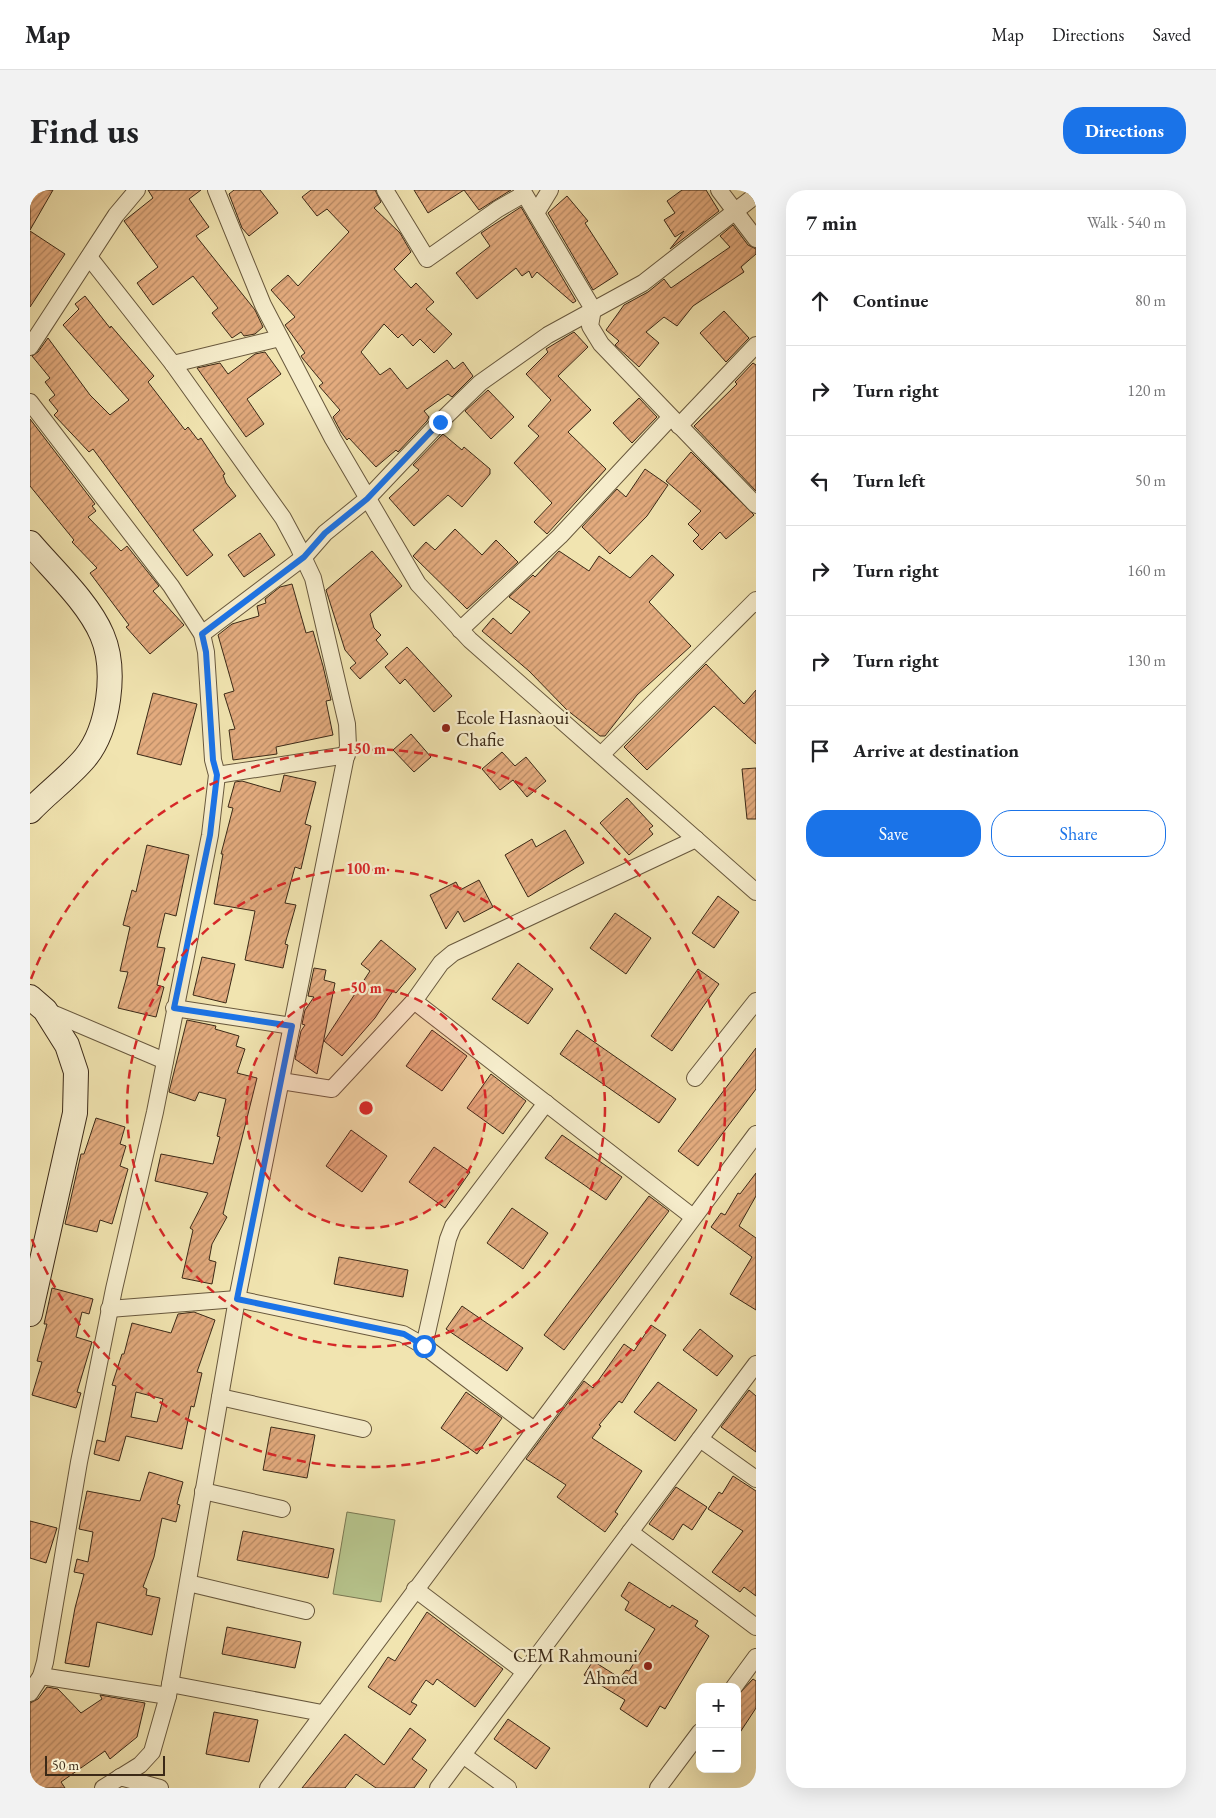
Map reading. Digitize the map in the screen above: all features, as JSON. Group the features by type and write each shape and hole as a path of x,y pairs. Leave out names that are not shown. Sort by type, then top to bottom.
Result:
{"street":[{"path":"30,347 116,215 137,190"},
{"path":"216,190 263,305 367,499 418,584 460,630 756,892"},
{"path":"385,190 427,258 523,192 594,309 590,326 601,344 756,505"},
{"path":"536,213 550,190"},
{"path":"719,190 756,239"},
{"path":"202,634 304,557 325,533 367,499 480,383 548,335 643,283 756,195"},
{"path":"89,257 173,364 283,518 304,557 313,578 347,724 348,746 237,1299 169,1690 152,1752 140,1765 103,1788"},
{"path":"173,364 280,338"},
{"path":"460,630 560,536 756,345"},
{"path":"30,402 171,586 202,634 206,652 213,760 217,775 210,835 174,1008 165,1061 78,1462 41,1676 30,1692"},
{"path":"30,542 89,615 102,636 109,664 108,704 100,734 85,758 30,811"},
{"path":"601,755 756,600"},
{"path":"217,775 347,755"},
{"path":"281,1081 332,1089 414,1001 441,963 453,953 696,839"},
{"path":"695,1078 756,1000"},
{"path":"414,1001 693,1217"},
{"path":"37,1004 165,1061"},
{"path":"30,1314 75,1113 76,1072 67,1045 37,1004"},
{"path":"174,1008 292,1026"},
{"path":"424,1346 448,1239 453,1226 546,1103"},
{"path":"268,1788 322,1713 756,1134"},
{"path":"110,1309 237,1299 404,1334 424,1346 534,1430"},
{"path":"438,1788 756,1364"},
{"path":"220,1397 363,1429"},
{"path":"700,1439 756,1480"},
{"path":"203,1491 282,1509"},
{"path":"630,1532 756,1628"},
{"path":"188,1583 306,1611"},
{"path":"415,1589 525,1672"},
{"path":"737,1683 756,1657"},
{"path":"41,1676 169,1690 322,1713"},
{"path":"658,1788 696,1737"},
{"path":"463,1754 508,1788"},
{"path":"120,1777 160,1788"}],"green space":[{"path":"347,1512 395,1520 381,1602 333,1594"}],"building":[{"path":"30,190 53,190 30,230"},
{"path":"148,190 201,190 189,199 209,227 196,236 255,310 263,327 255,334 244,336 241,332 232,338 212,313 218,308 193,276 153,305 137,283 158,267 124,221 153,198"},
{"path":"234,190 260,190 278,213 249,236 242,228 229,194"},
{"path":"311,190 375,190 381,202 374,208 400,233 411,252 394,269 411,288 416,283 434,302 426,309 452,334 434,353 420,339 413,346 402,334 398,338 384,324 361,352 380,375 390,368 407,389 447,360 454,369 463,362 473,376 452,397 448,394 424,411 429,417 427,421 398,452 396,450 376,467 341,432 333,417 340,410 319,386 323,383 301,356 305,353 285,325 295,317 271,290 288,275 298,286 349,232 327,209 317,216 302,197"},
{"path":"414,190 464,190 428,213"},
{"path":"464,190 511,190 479,210"},
{"path":"682,190 706,190 719,211 670,249 684,231 675,237 664,220 675,213 667,201"},
{"path":"567,196 588,221 585,223 618,274 593,290 548,213"},
{"path":"521,207 576,301 573,303 537,272 532,278 529,271 522,276 516,268 477,299 456,273 490,246 481,233"},
{"path":"733,225 748,245 756,249 756,254 741,267 744,272 693,306 677,326 664,317 646,332 659,343 639,367 615,345 619,341 606,330 624,305 648,292 664,279 671,288 730,247 720,236"},
{"path":"30,231 65,254 30,307"},
{"path":"85,296 110,328 111,326 154,376 148,382 185,430 188,427 198,440 201,438 225,474 223,475 226,483 236,496 193,530 213,555 187,576 93,449 89,452 54,415 58,411 49,400 55,395 45,382 50,378 32,356 38,352 48,338 90,395 110,415 129,400 63,325 79,309 75,304"},
{"path":"724,311 749,338 726,362 700,333"},
{"path":"574,332 588,347 558,376 591,410 568,432 606,469 547,534 534,522 552,503 514,463 539,436 528,426 551,400 526,374 548,352 546,349"},
{"path":"265,352 281,374 247,399 264,424 246,437 197,368 220,363 228,374 255,354"},
{"path":"753,363 756,365 756,491 694,426 737,384 735,382"},
{"path":"488,390 514,417 491,439 465,411"},
{"path":"639,398 657,417 632,443 613,423"},
{"path":"30,419 95,504 92,506 96,511 88,517 121,551 127,546 159,586 153,591 184,625 150,654 126,627 129,625 90,573 97,568 72,542 74,540 30,486"},
{"path":"443,434 462,450 464,447 490,469 490,474 462,507 448,495 414,526 389,498 419,470 413,465"},
{"path":"691,452 754,515 726,539 720,532 702,550 693,541 699,535 688,524 701,511 666,481"},
{"path":"645,469 668,485 647,516 610,554 582,527 617,489 626,497"},
{"path":"455,529 482,555 496,540 518,562 467,609 413,556 426,542 435,550"},
{"path":"260,533 275,555 244,577 228,555"},
{"path":"372,551 402,586 370,614 374,628 381,635 376,640 388,654 360,679 350,668 356,663 345,650 326,590"},
{"path":"559,551 589,571 599,556 630,578 652,555 674,575 649,602 691,646 637,695 605,736 600,736 567,710 529,671 482,631 493,618 511,634 530,612 509,597 533,575 535,577"},
{"path":"292,584 306,633 313,631 323,666 331,700 326,701 333,735 276,747 277,754 233,760 229,730 235,729 224,694 234,691 218,635 232,624 259,616 257,606 266,603 265,599 280,587"},
{"path":"407,647 452,696 434,712 405,679 400,684 385,667"},
{"path":"706,664 744,704 756,690 756,744 714,706 647,770 624,747"},
{"path":"153,693 197,704 181,765 137,754"},
{"path":"411,734 431,757 414,772 393,750"},
{"path":"502,752 515,766 526,757 546,781 527,797 513,780 500,790 482,769"},
{"path":"756,768 756,819 747,819 742,769"},
{"path":"284,775 316,782 305,824 311,826 301,869 295,867 285,903 296,905 285,944 288,945 283,968 245,960 255,911 214,904 223,854 221,854 233,808 228,807 235,782 242,781 280,792"},
{"path":"627,798 653,826 649,829 653,834 629,855 600,823"},
{"path":"565,830 584,863 528,897 505,855 532,839 536,847"},
{"path":"147,845 189,855 176,916 165,913 157,947 165,948 157,985 164,987 156,1017 118,1008 128,972 120,971 130,927 123,925 132,890 136,892"},
{"path":"479,880 493,907 464,922 458,911 446,929 430,895 456,882 460,890"},
{"path":"718,896 739,912 714,948 692,933"},
{"path":"615,913 651,938 626,974 590,948"},
{"path":"381,940 416,969 396,993 393,991 375,1018 342,1056 324,1041 370,971 361,964"},
{"path":"202,957 235,964 226,1003 193,995"},
{"path":"518,963 553,989 528,1024 492,999"},
{"path":"314,968 326,970 324,980 335,983 317,1074 295,1059 301,1031 305,1025 302,1024 305,1010 314,997 308,996"},
{"path":"698,969 719,984 672,1051 651,1036"},
{"path":"187,1020 216,1026 215,1029 239,1036 236,1046 245,1049 237,1073 257,1078 223,1214 227,1217 212,1244 209,1260 216,1262 212,1284 182,1278 193,1230 190,1228 208,1193 155,1181 161,1154 213,1164 220,1137 217,1136 226,1099 199,1092 195,1101 169,1092"},
{"path":"432,1030 467,1056 442,1091 406,1066"},
{"path":"577,1030 676,1099 659,1123 560,1054"},
{"path":"756,1048 756,1089 698,1166 678,1151"},
{"path":"491,1074 526,1101 503,1134 467,1108"},
{"path":"96,1118 125,1127 120,1144 126,1146 120,1166 128,1169 112,1224 100,1220 97,1232 65,1224 81,1154 84,1154"},
{"path":"351,1130 387,1156 362,1192 326,1166"},
{"path":"562,1135 622,1177 606,1200 545,1158"},
{"path":"434,1147 470,1172 445,1208 409,1182"},
{"path":"756,1173 756,1196 739,1226 756,1238 756,1310 730,1294 752,1257 711,1227 721,1213 725,1215 738,1193 740,1194"},
{"path":"649,1196 669,1211 564,1350 544,1335"},
{"path":"512,1208 548,1233 523,1269 487,1243"},
{"path":"339,1257 408,1270 403,1297 334,1284"},
{"path":"52,1288 93,1299 89,1314 82,1312 76,1337 92,1342 77,1392 81,1393 76,1408 32,1395 42,1362 37,1361 47,1324 44,1324"},
{"path":"462,1306 523,1348 507,1371 446,1329"},
{"path":"194,1312 215,1320 197,1372 202,1373 194,1407 191,1406 182,1449 126,1436 119,1461 94,1454 97,1440 105,1442 116,1386 112,1385 122,1354 124,1354 132,1323 171,1333 178,1314","holes":["136,1392 163,1399 157,1422 131,1417"]},
{"path":"651,1325 666,1335 622,1403 619,1401 599,1425 601,1426 592,1438 642,1471 615,1512 618,1514 605,1532 557,1497 566,1485 526,1459 584,1381 593,1388 624,1344 634,1351"},
{"path":"700,1329 733,1356 717,1376 683,1350"},
{"path":"658,1382 697,1410 675,1441 634,1412"},
{"path":"749,1390 756,1396 756,1452 721,1427"},
{"path":"466,1392 502,1418 477,1454 441,1428"},
{"path":"271,1427 315,1435 307,1478 263,1470"},
{"path":"149,1472 183,1482 177,1504 180,1505 176,1522 162,1518 154,1557 143,1587 147,1589 146,1595 160,1598 152,1635 97,1622 89,1667 65,1663 75,1608 84,1574 74,1572 77,1559 88,1562 93,1532 79,1529 87,1491 140,1501"},
{"path":"733,1476 756,1491 756,1596 744,1587 740,1592 712,1572 743,1531 708,1509 719,1492 722,1494"},
{"path":"676,1487 707,1507 692,1530 683,1524 673,1540 649,1524"},
{"path":"30,1521 57,1528 46,1563 30,1558"},
{"path":"243,1531 334,1549 328,1578 237,1560"},
{"path":"629,1582 670,1608 672,1605 698,1621 695,1626 709,1636 665,1709 660,1706 647,1727 620,1709 625,1700 584,1675 593,1661 620,1678 626,1670 629,1671 655,1629 625,1610 629,1602 621,1596"},
{"path":"427,1612 503,1669 475,1707 437,1679 433,1685 426,1680 411,1702 417,1705 410,1715 368,1687 388,1657 395,1661"},
{"path":"227,1627 301,1642 295,1668 222,1654"},
{"path":"753,1679 756,1681 756,1708 741,1731 741,1728 741,1692"},
{"path":"47,1687 58,1689 81,1713 102,1699 100,1695 145,1703 137,1737 110,1759 105,1751 61,1782 65,1788 30,1788 30,1703 38,1699"},
{"path":"214,1712 258,1720 249,1762 206,1754"},
{"path":"508,1719 550,1748 536,1769 494,1739"},
{"path":"410,1728 426,1740 412,1759 427,1770 414,1788 376,1788 356,1774 345,1788 302,1788 345,1734 384,1765"}],"place":[{"name":"Ecole Hasnaoui Chafie","path":"446,728"},
{"name":"CEM Rahmouni Ahmed","path":"648,1666"}],"route":[{"path":"424,1346 404,1334 237,1299 292,1026 174,1008 210,835 217,775 213,760 206,652 202,634 304,557 325,533 367,499 440,422"}]}
